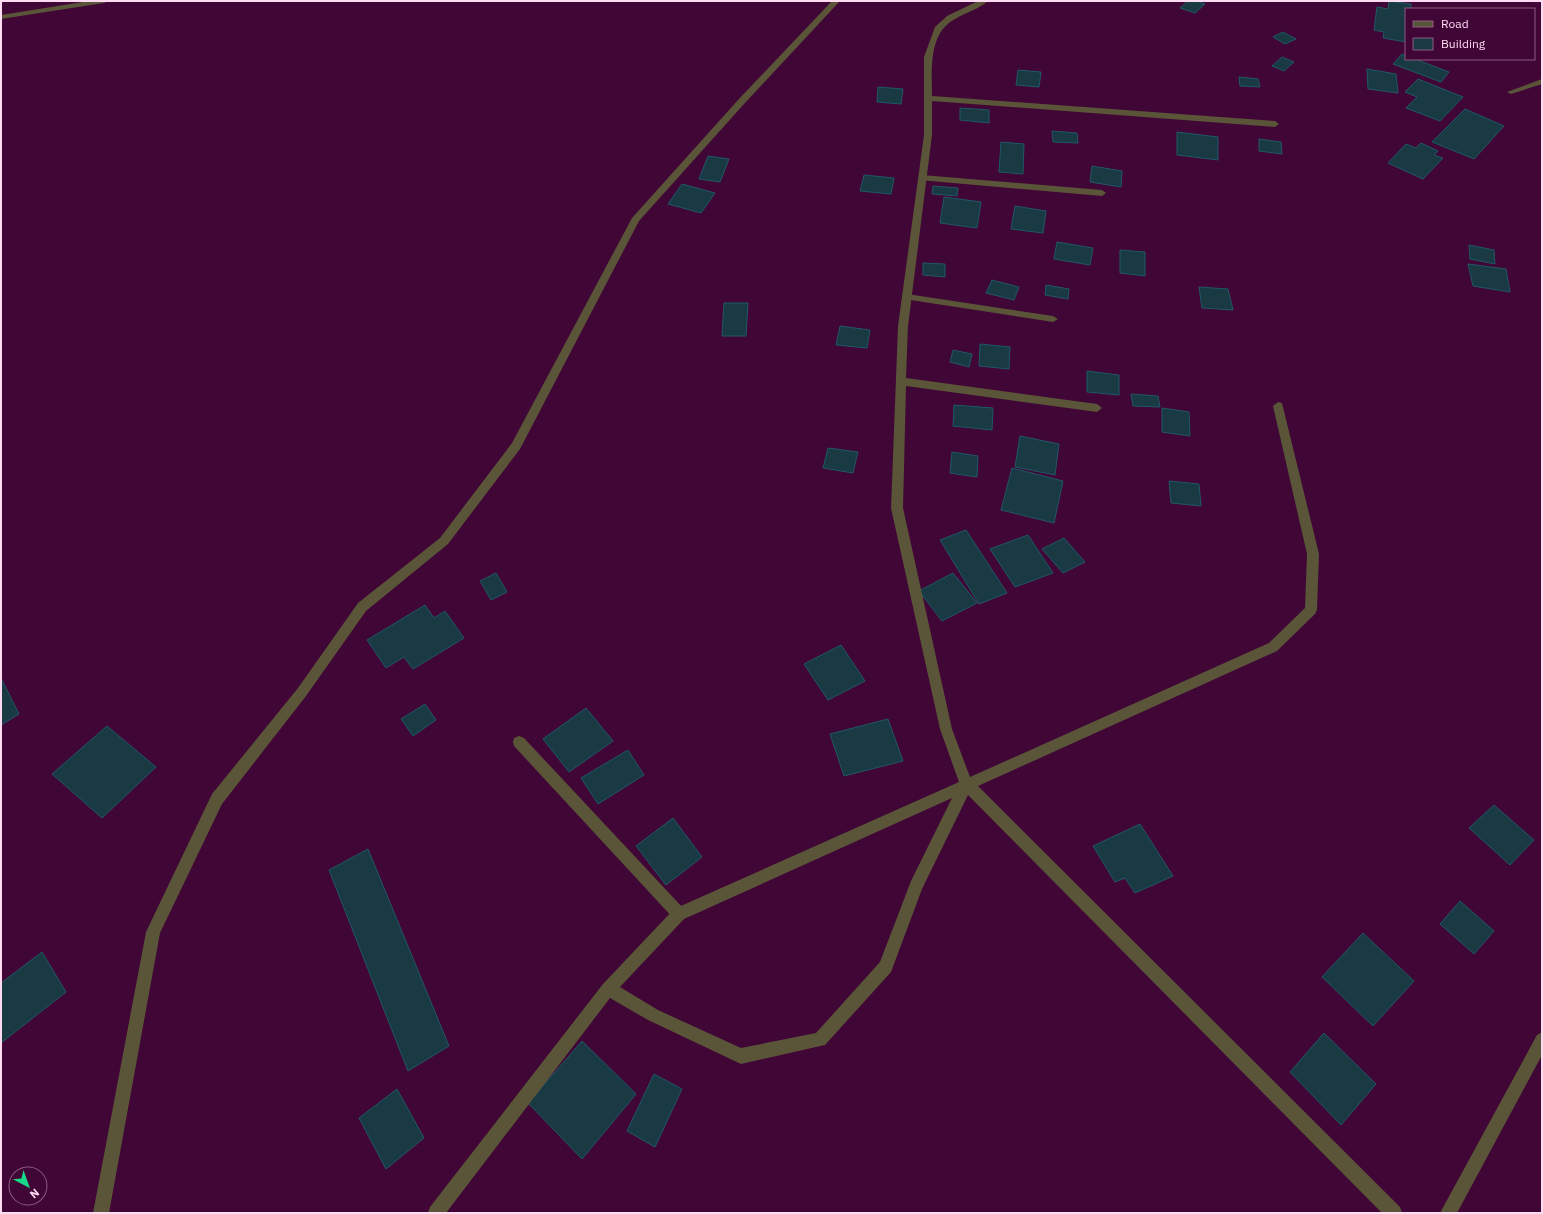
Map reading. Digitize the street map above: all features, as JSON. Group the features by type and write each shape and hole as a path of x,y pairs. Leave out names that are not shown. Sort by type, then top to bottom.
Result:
{"street":[{"path":"1,16 104,1"},
{"path":"101,1213 154,932 217,799 302,692 362,607 444,541 516,446 636,220 741,102 836,1"},
{"path":"984,1 950,18 938,29 928,57 928,135 903,326 897,508 946,729 966,784 1394,1213"},
{"path":"1511,92 1542,81"},
{"path":"928,98 1275,124"},
{"path":"922,178 1102,193"},
{"path":"907,297 1053,319"},
{"path":"901,381 1097,408"},
{"path":"436,1213 608,989 679,914 1273,647 1312,610 1313,554 1278,406"},
{"path":"519,742 679,914"},
{"path":"608,989 652,1016 741,1056 820,1040 886,967 916,886 966,784"},
{"path":"1448,1213 1542,1040"}],"building":[{"path":"1188,1 1197,1 1205,4 1195,13 1180,8"},
{"path":"1389,1 1411,4 1411,8 1405,8 1405,42 1383,38 1384,32 1374,30 1377,7 1388,9"},
{"path":"1283,32 1296,39 1285,44 1273,37"},
{"path":"1402,54 1405,56 1405,60 1418,60 1449,72 1441,82 1393,64"},
{"path":"1282,57 1294,62 1284,71 1272,66"},
{"path":"1367,69 1396,74 1398,93 1368,89"},
{"path":"1018,70 1041,72 1039,87 1016,85"},
{"path":"1239,77 1258,79 1260,87 1240,86"},
{"path":"1418,79 1463,97 1440,121 1406,108 1417,97 1405,92"},
{"path":"878,87 903,89 901,104 877,102"},
{"path":"960,108 989,110 989,123 960,120"},
{"path":"1465,109 1504,126 1474,159 1432,142"},
{"path":"1052,131 1077,133 1078,143 1053,142"},
{"path":"1177,132 1218,137 1218,160 1177,155"},
{"path":"1259,139 1281,142 1282,154 1259,151"},
{"path":"1001,142 1024,144 1023,174 999,172"},
{"path":"1421,143 1438,151 1434,155 1443,158 1423,179 1388,163 1406,144 1416,148"},
{"path":"708,156 729,159 720,182 699,179"},
{"path":"1092,166 1122,171 1121,187 1090,182"},
{"path":"864,175 894,178 891,194 860,191"},
{"path":"682,184 715,193 701,213 668,204"},
{"path":"933,186 958,188 957,196 932,194"},
{"path":"944,197 981,202 977,228 940,223"},
{"path":"1015,206 1046,211 1043,233 1011,229"},
{"path":"1057,242 1093,248 1090,265 1054,259"},
{"path":"1469,245 1494,250 1495,264 1470,259"},
{"path":"1120,250 1145,252 1145,276 1120,273"},
{"path":"923,263 945,264 945,277 923,275"},
{"path":"1468,264 1506,269 1510,292 1473,286"},
{"path":"992,280 1019,287 1014,300 986,293"},
{"path":"1046,285 1069,289 1068,299 1045,295"},
{"path":"1199,287 1228,289 1233,310 1202,308"},
{"path":"724,303 748,303 746,336 722,336"},
{"path":"840,326 870,330 867,348 836,345"},
{"path":"980,344 1010,347 1009,369 979,366"},
{"path":"953,350 972,354 969,367 950,362"},
{"path":"1087,371 1119,375 1119,395 1087,392"},
{"path":"1131,394 1158,396 1160,407 1133,406"},
{"path":"954,405 993,408 992,430 953,426"},
{"path":"1162,408 1189,412 1190,436 1162,432"},
{"path":"1020,436 1059,444 1055,475 1015,467"},
{"path":"828,448 858,452 853,473 823,468"},
{"path":"952,452 978,456 977,477 950,473"},
{"path":"1012,468 1063,481 1054,523 1001,510"},
{"path":"1169,481 1199,484 1201,506 1171,503"},
{"path":"966,530 1007,593 979,604 940,540"},
{"path":"1028,535 1053,573 1015,587 990,549"},
{"path":"1064,538 1085,562 1063,573 1042,549"},
{"path":"496,573 507,592 491,600 480,581"},
{"path":"953,573 977,603 942,621 919,591"},
{"path":"425,605 434,618 445,611 464,638 413,669 404,657 386,668 367,640"},
{"path":"841,645 865,681 828,700 804,664"},
{"path":"1,678 19,714 1,725"},
{"path":"425,704 436,720 413,736 401,719"},
{"path":"586,708 613,741 569,772 543,739"},
{"path":"888,719 903,761 844,776 830,734"},
{"path":"107,726 156,767 102,818 52,774"},
{"path":"628,750 644,775 598,804 581,778"},
{"path":"1494,805 1534,840 1510,865 1469,828"},
{"path":"673,818 702,857 666,885 636,846"},
{"path":"1140,824 1173,876 1135,893 1125,878 1115,882 1093,846"},
{"path":"368,849 449,1046 408,1071 329,870"},
{"path":"1460,901 1494,931 1474,954 1440,924"},
{"path":"1363,933 1414,981 1373,1026 1322,977"},
{"path":"42,952 66,992 1,1043 1,983"},
{"path":"1324,1033 1376,1084 1341,1125 1290,1072"},
{"path":"582,1041 636,1094 582,1159 528,1103"},
{"path":"654,1074 682,1089 655,1147 627,1131"},
{"path":"397,1089 424,1138 386,1169 359,1118"}]}
